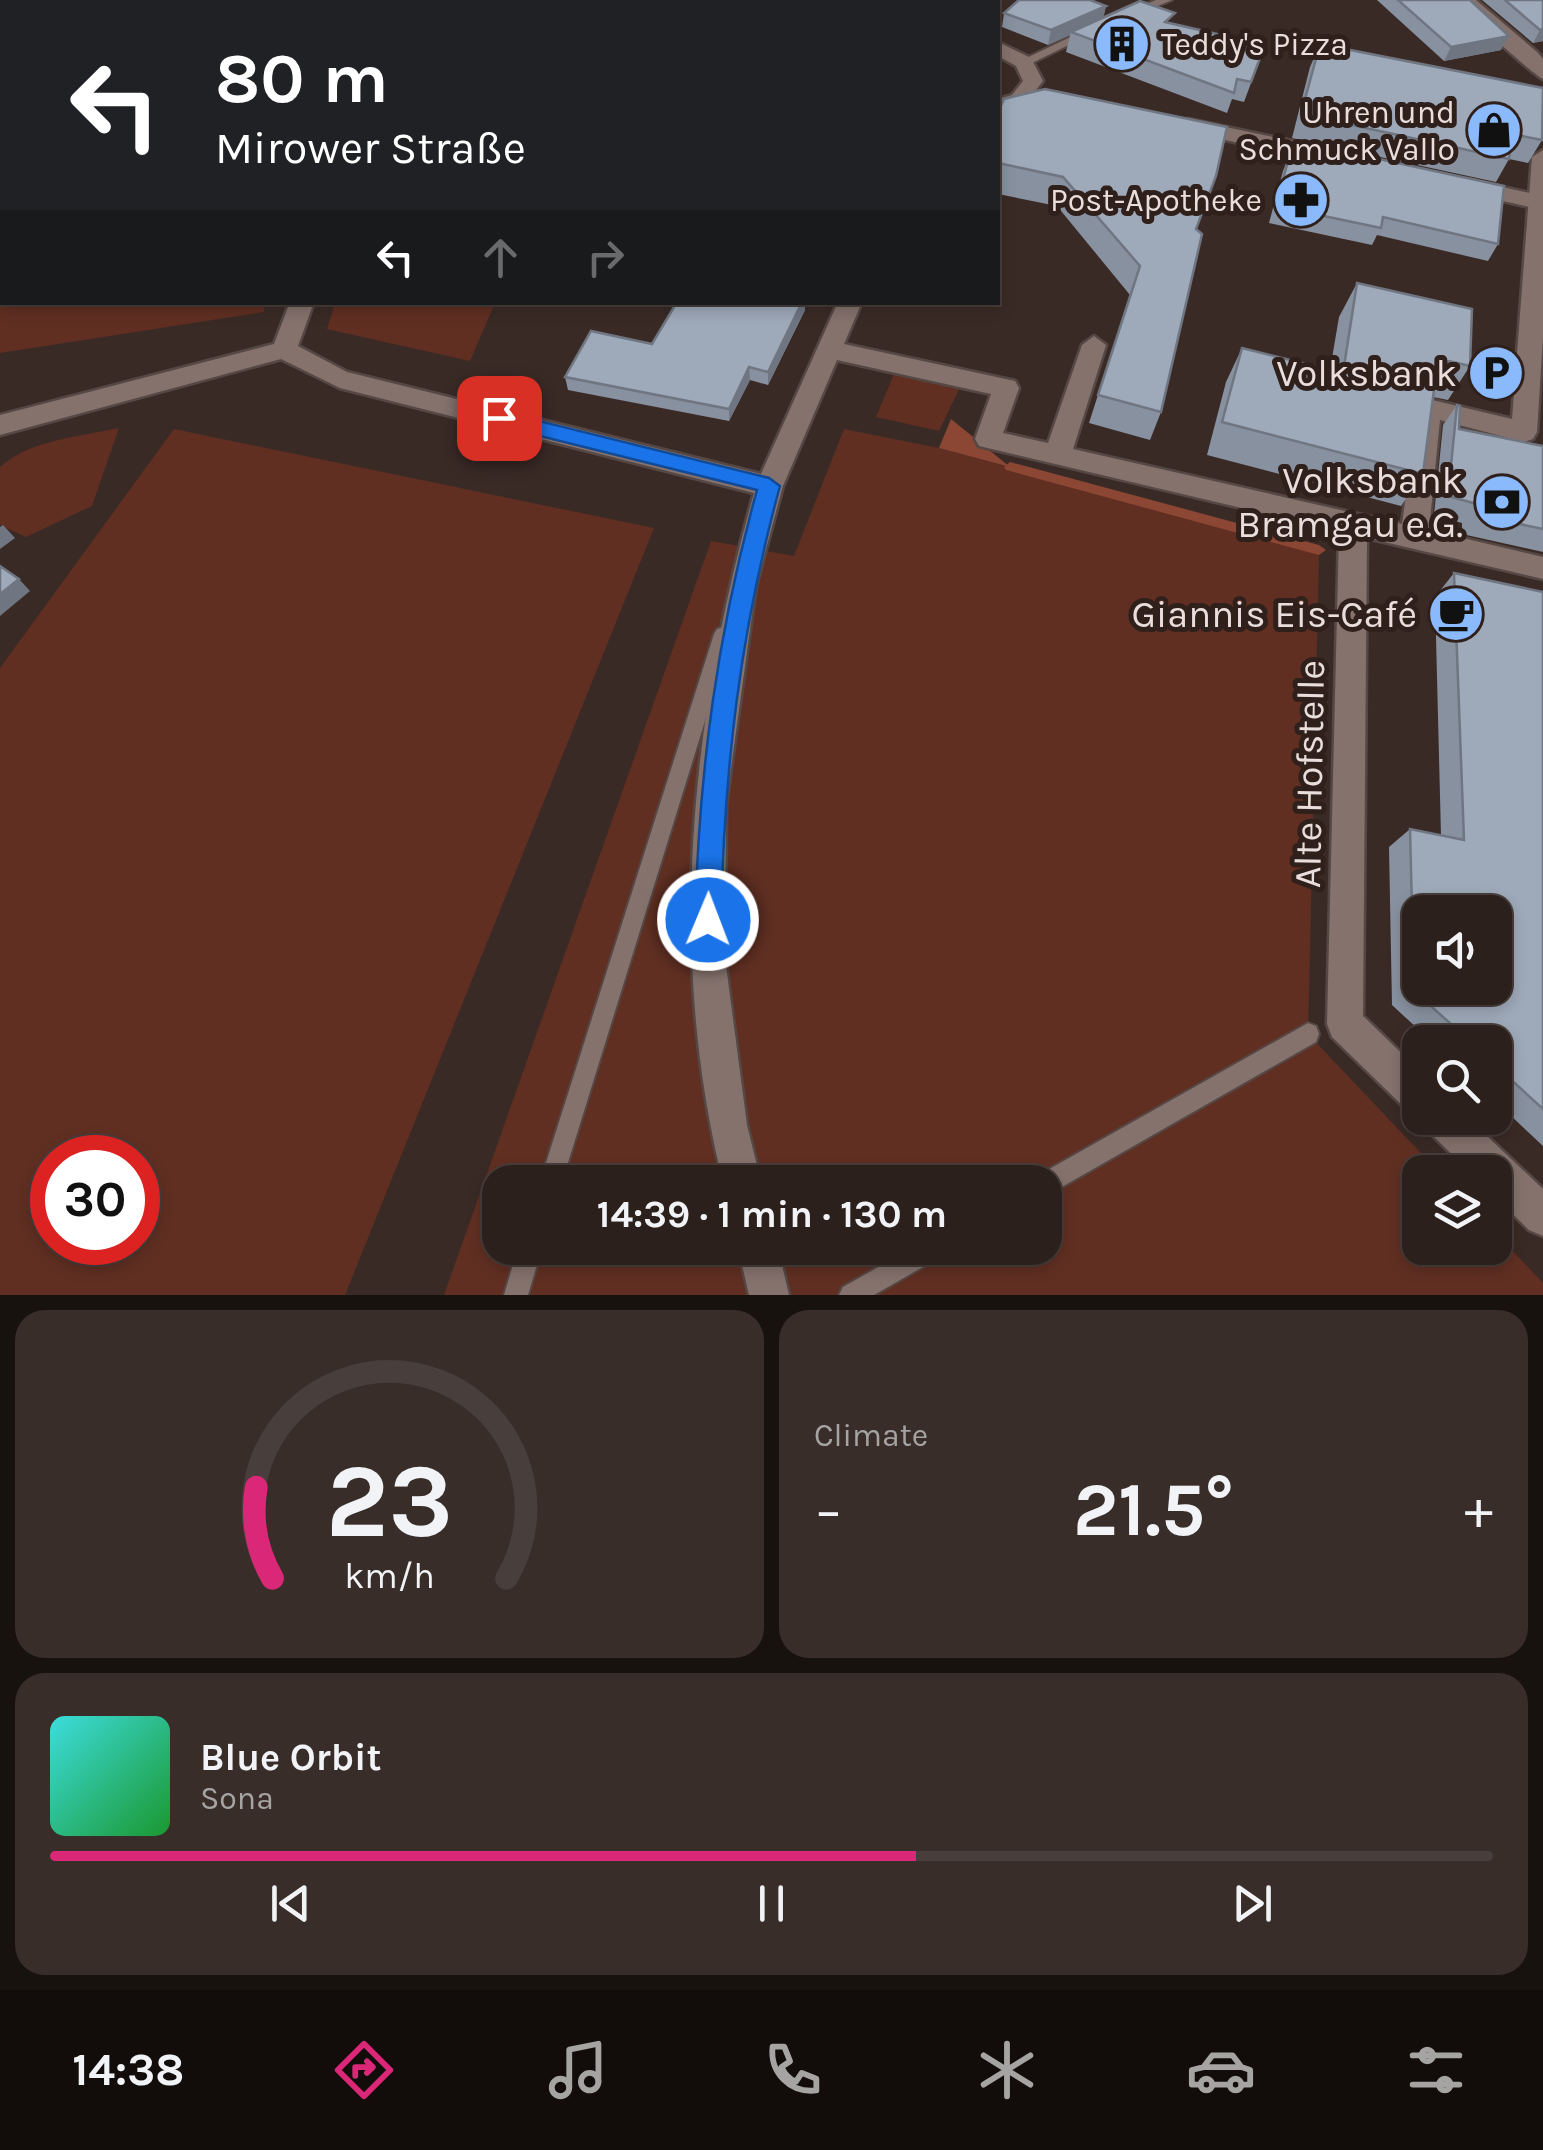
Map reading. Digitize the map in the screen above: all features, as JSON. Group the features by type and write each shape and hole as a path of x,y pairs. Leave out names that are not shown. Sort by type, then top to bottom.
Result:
{"street":[{"path":"1464,0 1530,56 1543,73"},
{"path":"1000,49 1024,62 1033,81 1020,99 1000,105"},
{"path":"1029,90 1056,96"},
{"path":"1168,121 1373,166"},
{"path":"1414,538 1428,408 1524,432 1543,157"},
{"path":"1447,182 1541,202"},
{"path":"284,350 301,305"},
{"path":"738,1165 728,1125 707,958 710,805 742,586 769,486 849,305"},
{"path":"1057,456 1094,345"},
{"path":"829,349 1006,388 988,439 1543,568"},
{"path":"0,426 284,350 340,379 769,486"},
{"name":"Alte Hofstelle","path":"1353,526 1345,1024 1402,1079"},
{"path":"1459,1135 1543,1216"},
{"path":"762,1265 770,1295"}],"lane":[{"path":"1113,21 1166,0"},
{"path":"1024,62 1098,28"},
{"path":"556,1165 769,486"},
{"path":"1062,1174 1308,1034"},
{"path":"516,1295 525,1265"},
{"path":"851,1295 904,1265"}],"shaded area":[{"path":"0,305 264,305 264,312 0,353"},
{"path":"334,305 494,305 470,361 327,329"},
{"path":"894,374 960,387 939,431 876,417"},
{"path":"951,419 1010,467 939,448"},
{"path":"119,428 92,506 26,537 0,525 0,467 41,445"},
{"path":"174,429 654,528 345,1295 0,1295 0,668"},
{"path":"844,429 939,448 1319,550 1308,1034 1423,1155 1402,1155 1402,1265 1512,1265 1512,1250 1543,1283 1543,1295 444,1295 482,1188 482,1265 1062,1265 1062,1165 490,1165 711,541 794,556"}],"building":[{"path":"1019,0 1090,0 1106,6 1051,30 1004,13"},
{"path":"1398,0 1470,0 1509,36 1451,47"},
{"path":"1505,0 1543,0 1543,29 1540,30"},
{"path":"1140,1 1175,13 1165,22 1265,45 1251,82 1237,79 1234,93 1071,32"},
{"path":"1320,44 1543,88 1542,140 1512,134 1509,159 1301,114"},
{"path":"1045,89 1227,127 1216,176 1196,229 1202,234 1161,412 1098,395 1140,266 1063,177 1000,163 1000,108 1004,99"},
{"path":"1314,145 1504,186 1498,244 1383,217 1381,228 1276,206 1290,153 1310,158"},
{"path":"1357,283 1472,309 1470,366 1449,361 1437,367 1423,474 1222,422 1242,348 1343,373"},
{"path":"675,305 801,305 768,372 749,367 729,409 565,377 591,331 652,344"},
{"name":"Volksbank Bramgau e.G.","path":"1457,405 1459,429 1543,446 1543,529 1477,515 1477,504 1448,496"},
{"path":"0,566 19,579 0,594"},
{"path":"1454,573 1543,592 1543,1109 1512,1081 1512,1025 1452,1025 1430,1005 1512,1005 1512,895 1412,895 1410,829 1464,840"}],"waterway":[{"path":"1010,467 1319,550"}],"place":[{"name":"Teddy's Pizza","path":"1122,44"},
{"name":"Uhren und Schmuck Vallo","path":"1494,130"},
{"name":"Post-Apotheke","path":"1301,200"},
{"name":"Volksbank","path":"1496,373"},
{"name":"Volksbank Bramgau e.G.","path":"1502,502"},
{"name":"Giannis Eis-Café","path":"1456,614"}],"route":[{"path":"499,418 769,486 742,586 710,805 708,920"}]}
